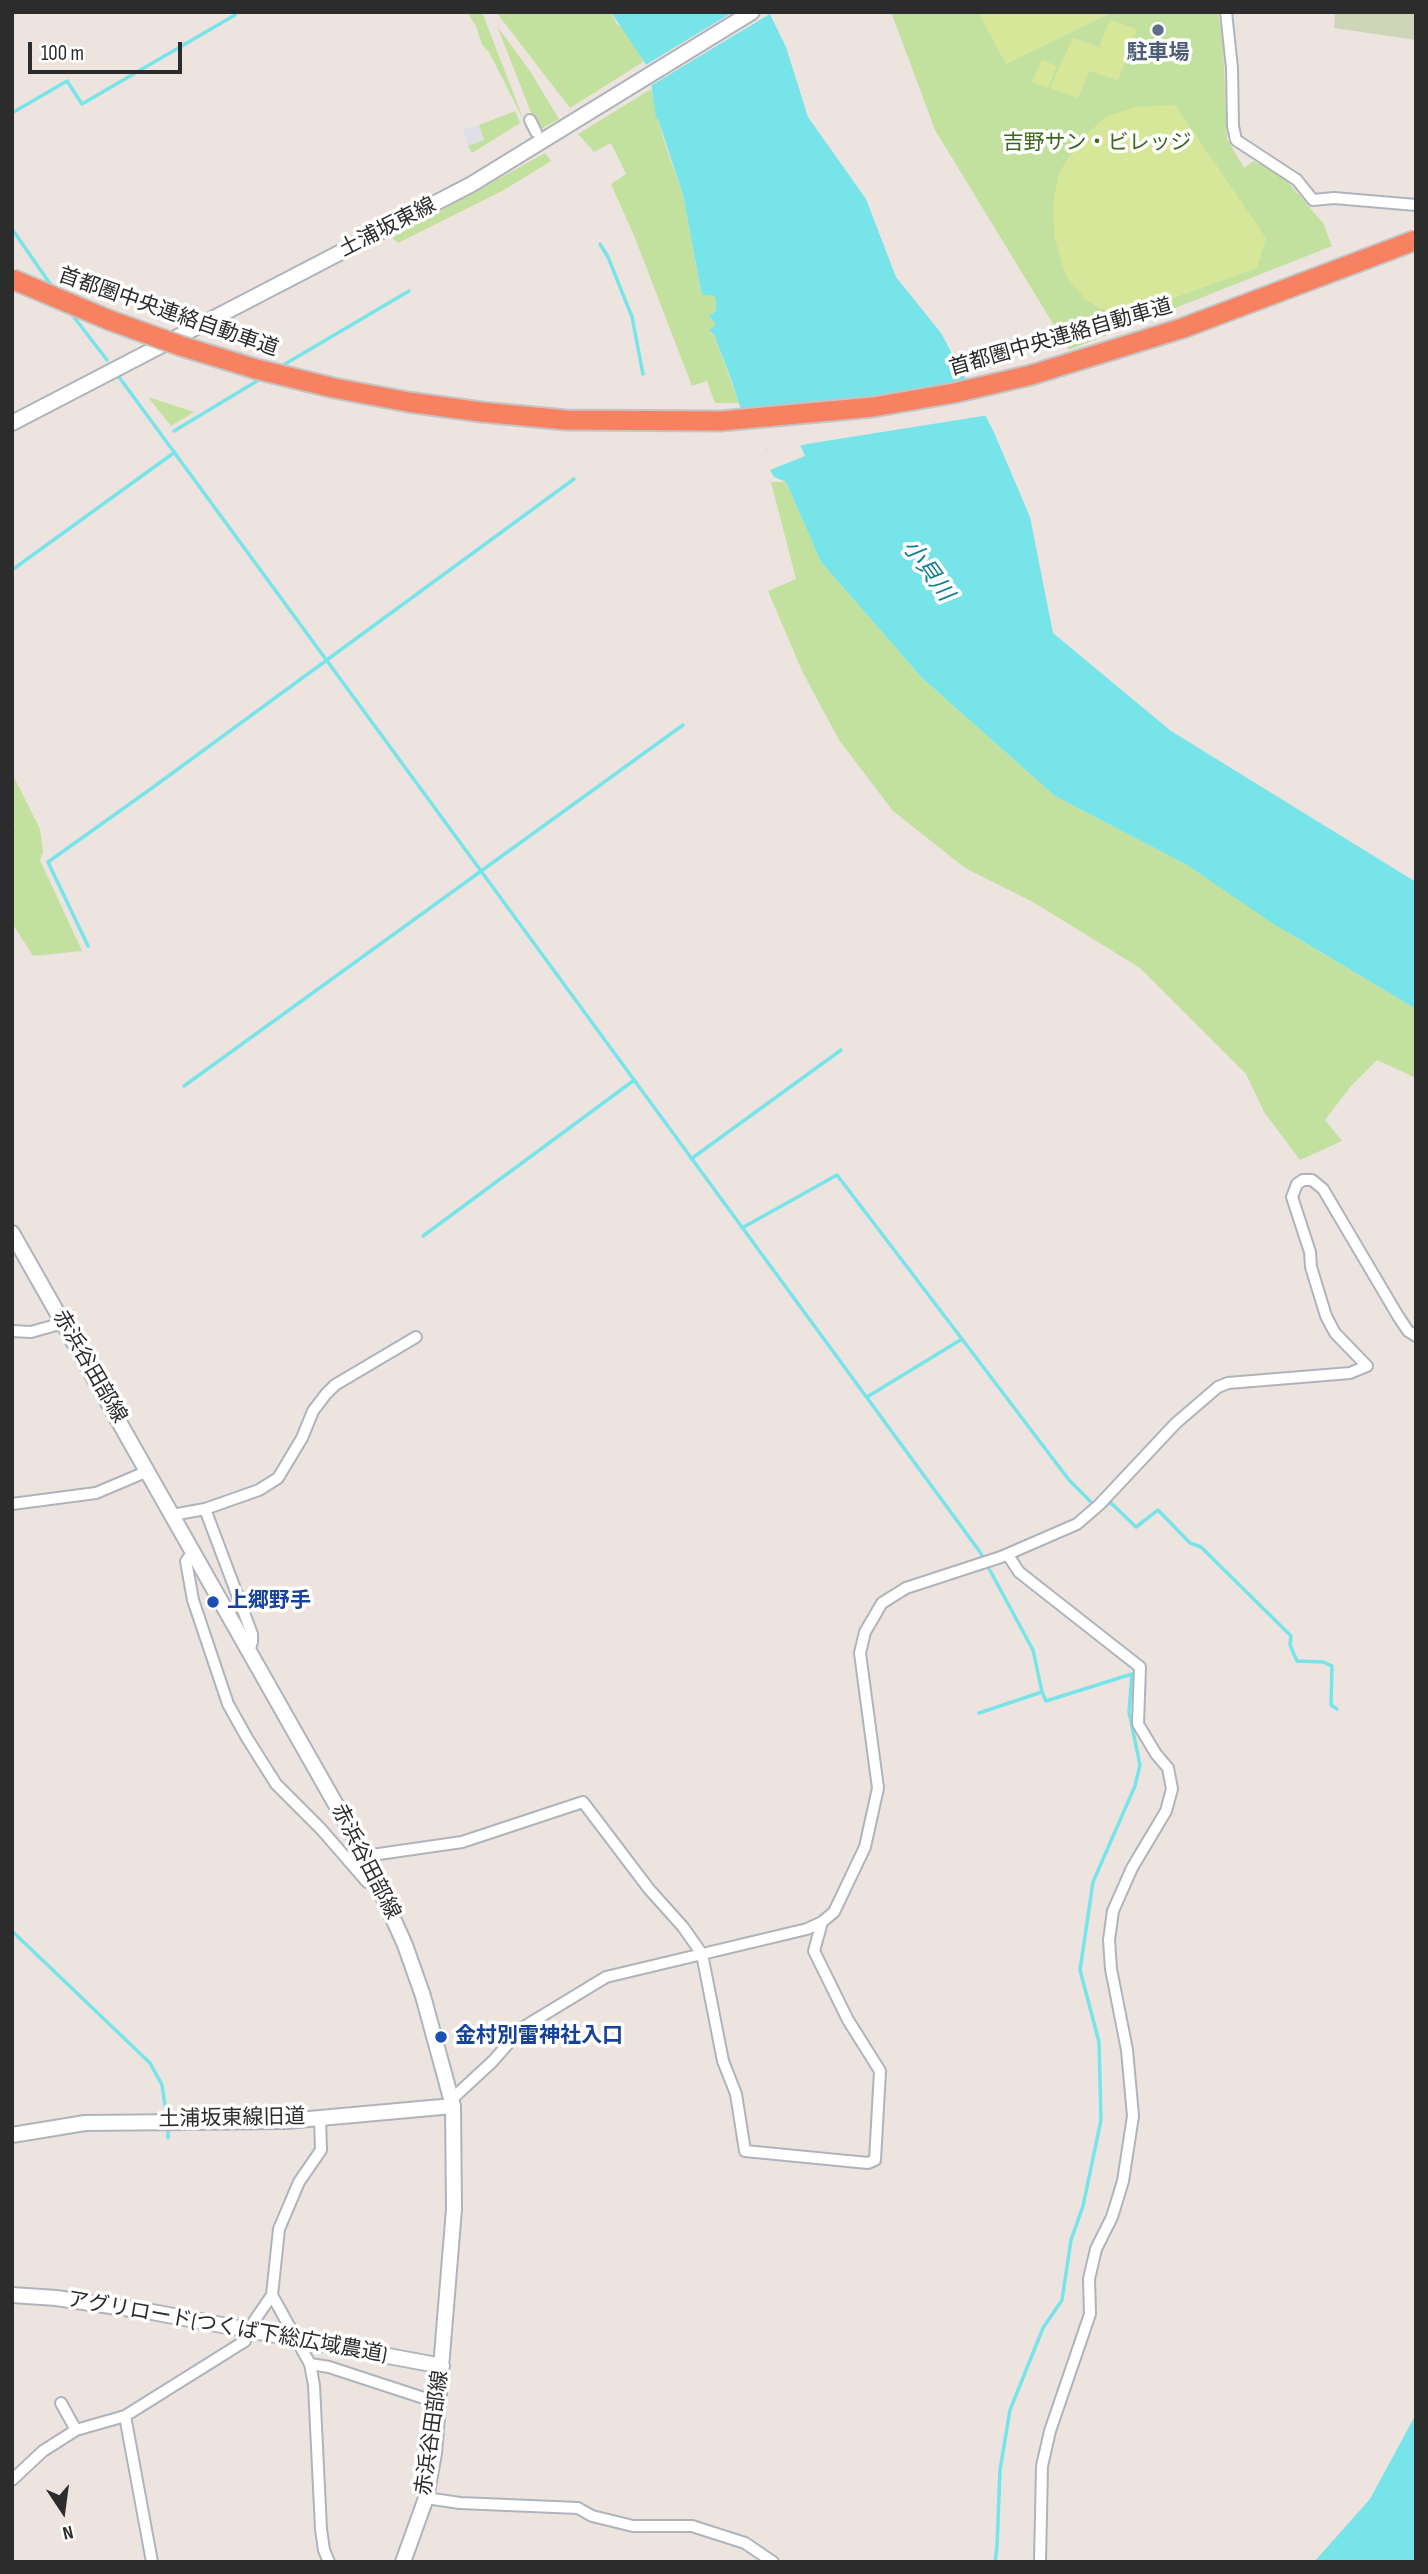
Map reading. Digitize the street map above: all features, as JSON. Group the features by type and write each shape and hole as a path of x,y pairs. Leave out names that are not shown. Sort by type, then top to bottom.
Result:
{"highway":[{"name":"首都圏中央連絡自動車道","path":"12,279 109,320 181,346 256,369 334,388 408,402 505,415 641,422 721,421 873,407 1031,375 1183,328 1416,240"}],"main road":[{"name":"土浦坂東線","path":"12,423 433,206 752,12"},
{"name":"赤浜谷田部線","path":"12,1233 365,1856 419,1983 452,2103 454,2209 439,2403 426,2498 404,2562"},
{"name":"土浦坂東線旧道","path":"12,2135 85,2123 262,2122 452,2103"},
{"name":"アグリロード(つくば下総広域農道)","path":"12,2295 103,2304 442,2366"}],"street":[{"path":"1226,12 1236,140 1297,180 1313,200 1334,198 1416,205"},
{"path":"530,120 536,132"},
{"path":"452,2103 522,2028 606,1977 807,1929 834,1912 865,1847 878,1788 860,1653 865,1632 882,1603 906,1588 1007,1555 1077,1524 1099,1505 1177,1423 1218,1387 1350,1373 1367,1366 1335,1333 1326,1316 1311,1267 1310,1252 1292,1197 1297,1184 1303,1180 1312,1180 1323,1189 1398,1317 1408,1331 1416,1336"},
{"path":"12,1331 31,1332 63,1323"},
{"path":"172,1515 205,1509 259,1490 278,1478 302,1438 313,1411 326,1394 335,1385 416,1336"},
{"path":"12,1504 96,1493 148,1471"},
{"path":"205,1509 252,1634 249,1651"},
{"path":"193,1552 186,1561 193,1600 229,1704 247,1738 276,1784 321,1829 367,1882 378,1883"},
{"path":"1007,1555 1019,1572 1140,1667 1138,1724 1168,1768 1172,1788 1166,1811 1132,1868 1113,1911 1109,1940 1111,1969 1127,2050 1133,2116 1123,2181 1112,2217 1096,2249 1090,2279 1090,2314 1050,2431 1042,2466 1040,2562"},
{"path":"365,1856 462,1842 583,1802 702,1954 723,2061 736,2094 745,2151 868,2163 875,2160 880,2071 848,2020 814,1951 822,1922"},
{"path":"12,2480 43,2451 76,2430 125,2416 245,2341 248,2330 272,2295 279,2229 299,2182 321,2150 320,2117"},
{"path":"272,2295 310,2364 314,2385 321,2529 329,2562"},
{"path":"310,2364 329,2367 439,2403"},
{"path":"61,2403 76,2430"},
{"path":"125,2416 152,2562"},
{"path":"426,2498 460,2503 578,2508 592,2516 633,2526 692,2526 745,2543 773,2562"}],"shaded area":[{"path":"479,125 484,141 468,146 463,130"}],"green space":[{"path":"467,12 482,12 524,121 489,52 482,45 476,26"},
{"path":"496,12 611,12 617,24 636,46 643,62 570,108"},
{"name":"吉野サン・ビレッジ","path":"891,12 1218,12 1223,44 1227,139 1244,168 1253,161 1281,174 1323,223 1332,246 1069,350 935,130"},
{"path":"978,12 1113,12 1006,64"},
{"path":"1335,12 1416,12 1416,40 1334,28"},
{"path":"1110,20 1137,29 1118,80 1089,71 1078,98 1050,88 1073,38 1099,47"},
{"path":"497,26 530,71 559,119 541,129 534,120"},
{"path":"1042,60 1057,66 1048,88 1032,82"},
{"path":"651,89 663,138 683,195 701,292 703,295 713,295 716,300 716,311 709,316 716,325 711,334 714,335 739,403 715,403 707,381 692,386 635,238 611,184 626,174 611,143 594,152 578,134"},
{"path":"1175,105 1266,238 1257,268 1118,318 1085,299 1066,276 1055,240 1053,205 1059,173 1079,141 1106,117 1135,107"},
{"path":"515,111 520,123 472,153 468,146 484,140 479,125"},
{"path":"545,153 551,161 504,190 398,243 392,238"},
{"path":"148,397 194,412 171,426"},
{"path":"771,482 786,482 821,562 922,678 1055,796 1187,865 1290,934 1416,1009 1416,1078 1377,1060 1351,1086 1325,1120 1342,1141 1300,1160 1264,1112 1246,1074 1140,968 1033,902 965,868 893,811 839,740 802,671 768,591 796,579"},
{"path":"12,773 40,829 43,852 40,860 82,951 33,956 12,923 12,831 15,826 12,821"}],"water":[{"name":"小貝川","path":"611,12 769,12 786,47 808,117 866,199 896,277 941,333 993,430 1030,517 1053,633 1171,731 1416,882 1416,1009 1272,923 1187,865 1055,796 922,678 821,562 786,482 774,477 770,470 805,456 797,438 766,450 763,440 751,440 731,379 714,335 709,330 716,325 709,316 716,311 716,300 713,295 703,295 701,291 683,195 656,118 649,69"},
{"path":"1416,2414 1416,2562 1314,2562 1370,2499"}],"pier":[{"path":"733,12 773,12 647,88 644,66"},
{"path":"970,381 989,415 797,446 795,442 762,450 759,441 748,441 738,412 847,402"}],"waterway":[{"path":"12,113 67,81 82,104 235,15"},
{"path":"12,229 53,288"},
{"path":"600,244 608,257 632,317 643,374"},
{"path":"280,367 409,291"},
{"path":"70,312 107,360"},
{"path":"119,377 980,1552 1033,1650 1042,1692 979,1713"},
{"path":"174,431 262,378"},
{"path":"12,570 175,452"},
{"path":"88,946 48,862 574,479"},
{"path":"184,1086 683,725"},
{"path":"691,1159 841,1050"},
{"path":"423,1236 633,1081"},
{"path":"742,1228 837,1175 962,1339"},
{"path":"867,1397 962,1339 1069,1480 1096,1507"},
{"path":"1102,1509 1110,1502 1136,1527 1158,1510 1190,1543 1201,1547 1291,1636 1290,1645 1297,1661 1323,1662 1332,1666 1331,1705 1337,1709"},
{"path":"995,2562 1000,2470 1010,2410 1043,2328 1062,2300 1071,2240 1083,2206 1101,2120 1099,2042 1080,1970 1093,1882 1135,1786 1140,1765 1129,1712 1132,1674 1046,1701 1042,1692"},
{"path":"12,1931 150,2063 162,2085 167,2118"},
{"path":"168,2126 168,2138"}],"place":[{"name":"駐車場","path":"1158,30"},
{"name":"上郷野手","path":"213,1602"},
{"name":"金村別雷神社入口","path":"441,2037"}]}
